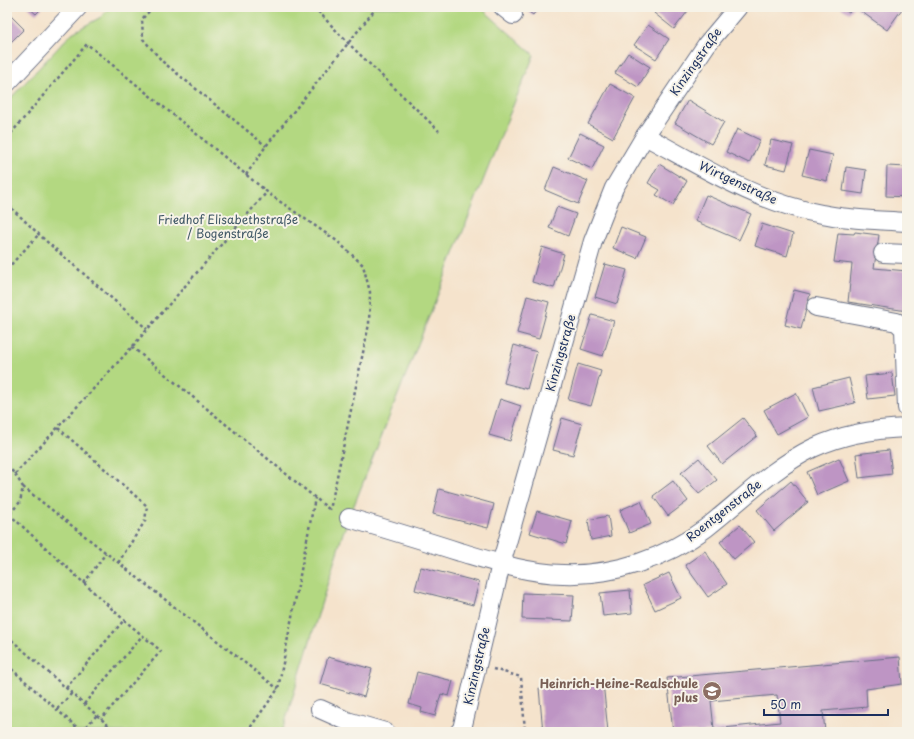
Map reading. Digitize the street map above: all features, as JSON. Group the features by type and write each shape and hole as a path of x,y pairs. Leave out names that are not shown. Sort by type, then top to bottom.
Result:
{"street":[{"path":"7,83 78,7"},
{"name":"Kinzingstraße","path":"460,732 462,729 501,564 593,241 614,188 645,136 707,44 738,7"},
{"name":"Wirtgenstraße","path":"645,136 723,178 765,198 792,207 822,214 867,220 907,222"},
{"path":"883,253 907,254"},
{"path":"816,307 897,322 901,325 904,329 907,408"},
{"name":"Roentgenstraße","path":"349,518 522,570 564,574 607,570 643,561 672,550 691,538 770,475 812,448 851,434 907,428"},
{"path":"320,709 347,721 385,732"}],"path":[{"path":"153,7 142,19 143,39 163,62 266,146"},
{"path":"314,7 348,43 439,132"},
{"path":"246,175 266,146 377,7"},
{"path":"7,138 88,44 165,106 267,192 337,241 363,265 370,292 369,324 330,510 132,347"},
{"path":"15,474 132,347 267,192"},
{"path":"7,204 147,329"},
{"path":"7,269 39,234"},
{"path":"58,428 147,506 145,521 118,563"},
{"path":"7,466 15,474 23,487 278,689"},
{"path":"23,487 20,502 8,516 142,636 161,650 101,719"},
{"path":"247,732 278,689 315,498"},
{"path":"84,583 106,553"},
{"path":"66,688 124,620"},
{"path":"7,636 116,732"},
{"path":"84,704 142,636"},
{"path":"477,664 522,678 526,732"},
{"path":"8,666 82,732 96,715"},
{"path":"57,709 72,693"},
{"path":"890,732 907,731"}],"green space":[{"name":"Friedhof Elisabethstraße / Bogenstraße","path":"110,7 480,7 534,55 343,533 282,732 7,732 7,102 72,33 101,17"}],"building":[{"path":"28,7 43,7 36,14"},
{"path":"522,7 539,7 533,15"},
{"path":"658,7 691,7 674,29 654,13"},
{"path":"840,7 854,7 849,13"},
{"path":"855,7 899,7 902,9 887,30"},
{"path":"8,13 24,29 10,43 7,41"},
{"path":"648,25 669,39 656,59 634,45"},
{"path":"628,53 650,67 638,87 615,73"},
{"path":"610,84 635,98 613,138 588,124"},
{"path":"688,100 724,122 711,144 675,123"},
{"path":"737,129 760,140 749,163 726,152"},
{"path":"580,133 604,145 592,169 568,158"},
{"path":"771,140 793,145 786,170 765,165"},
{"path":"809,150 833,155 827,181 802,175"},
{"path":"659,164 687,181 673,205 656,195 660,190 648,183"},
{"path":"887,166 907,167 907,197 886,196"},
{"path":"554,167 588,181 578,204 545,190"},
{"path":"846,167 866,170 863,194 843,191"},
{"path":"706,195 751,214 739,240 695,221"},
{"path":"557,207 576,214 568,236 549,228"},
{"path":"762,224 793,234 787,256 755,246"},
{"path":"621,227 646,237 637,258 613,248"},
{"path":"855,232 879,235 874,268 907,271 907,311 848,302 852,264 834,262 838,233 854,234"},
{"path":"542,247 564,254 554,288 532,282"},
{"path":"605,264 627,270 617,304 595,297"},
{"path":"794,290 810,294 801,329 785,325"},
{"path":"527,296 549,302 539,339 517,333"},
{"path":"592,315 614,321 603,356 581,349"},
{"path":"514,345 537,352 527,389 504,383"},
{"path":"578,364 601,371 591,406 568,400"},
{"path":"892,373 895,396 868,399 865,376"},
{"path":"849,378 855,403 819,411 813,387"},
{"path":"796,393 808,417 777,434 764,410"},
{"path":"500,399 521,406 510,441 489,435"},
{"path":"562,418 582,424 573,455 553,450"},
{"path":"743,418 757,436 722,464 708,446"},
{"path":"889,450 892,474 859,478 856,454"},
{"path":"699,458 717,480 699,494 681,473"},
{"path":"839,458 849,481 817,495 807,472"},
{"path":"673,481 688,501 668,516 653,496"},
{"path":"791,481 808,502 774,531 757,510"},
{"path":"439,489 494,504 488,528 433,514"},
{"path":"641,501 651,524 629,533 620,510"},
{"path":"537,511 572,521 566,544 530,533"},
{"path":"608,516 611,536 591,540 588,520"},
{"path":"740,525 754,542 734,559 720,542"},
{"path":"705,551 727,584 708,597 685,565"},
{"path":"421,567 479,582 473,605 415,590"},
{"path":"669,573 681,598 655,610 643,585"},
{"path":"630,590 632,613 603,616 600,593"},
{"path":"523,593 574,595 572,621 522,619"},
{"path":"328,657 372,669 364,697 320,684"},
{"path":"900,657 902,684 866,689 867,707 823,711 825,732 673,732 667,678","holes":["777,695 780,722 714,729 711,701"]},
{"path":"417,672 453,681 449,696 441,694 435,716 421,712 422,708 409,704"},
{"path":"603,682 608,732 543,732 539,688"}],"place":[{"name":"Heinrich-Heine-Realschule plus","path":"712,691"}]}
